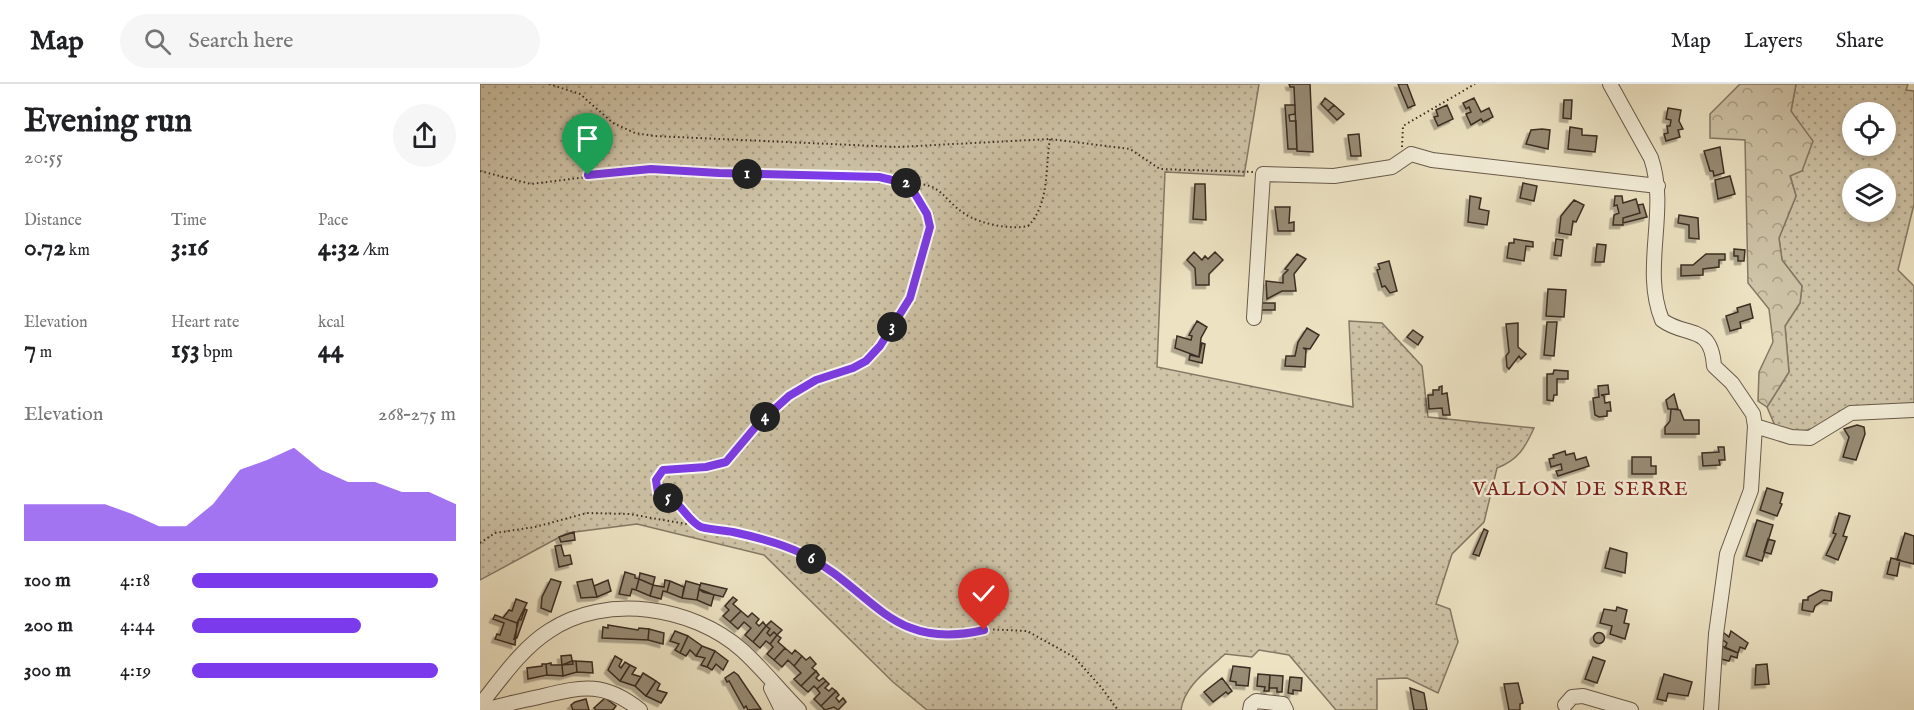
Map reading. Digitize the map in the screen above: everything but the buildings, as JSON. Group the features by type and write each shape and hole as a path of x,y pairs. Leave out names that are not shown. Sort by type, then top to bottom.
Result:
{"street":[{"path":"1610,84 1651,158 1658,186 1654,284 1662,320 1672,327 1699,333 1704,337 1713,352 1714,366 1732,383 1753,414 1755,426 1751,490 1734,532 1726,563 1716,634 1711,710"},
{"path":"1254,318 1263,174 1335,176 1392,167 1411,154 1432,160 1658,186"},
{"path":"1755,426 1791,437 1810,438 1851,413 1914,410"},
{"path":"640,710 625,698 600,688 588,687 572,688 492,707 496,685 518,658 549,631 582,615 605,609 641,609 679,615 698,623 743,651 766,678 799,710"},
{"path":"766,678 782,710"},
{"path":"1565,705 1572,697 1583,696 1631,710"},
{"path":"1250,710 1256,700 1283,704 1286,710"}],"path":[{"path":"549,84 580,94 613,123 635,133 654,136 897,147 1050,139 1130,149 1160,169 1263,174"},
{"path":"1404,157 1403,126 1475,84"},
{"path":"480,171 531,184 651,169 879,177 909,184 924,183 940,190 966,215 1000,227 1028,226 1038,217 1044,196 1050,139"},
{"path":"699,526 674,501 658,493 656,480 663,470 706,467 726,462 758,424 782,402 816,380 853,368 866,361 880,346 910,298 930,227 927,214 909,184"},
{"path":"480,543 495,533 535,527 587,513 629,514 699,526 778,544 803,554 829,571 865,601 904,625 929,635 956,636 984,630 1027,631 1074,657 1118,710"}],"green space":[{"path":"480,84 1259,84 1244,176 1165,172 1157,367 1353,407 1349,321 1382,323 1422,366 1428,417 1534,428 1520,452 1497,468 1484,522 1452,554 1436,604 1450,609 1458,642 1438,693 1407,678 1377,679 1377,710 1336,710 1289,655 1259,650 1252,657 1225,654 1192,686 1183,701 1181,710 927,710 893,682 764,555 637,524 567,533 480,580"},
{"path":"1740,84 1796,84 1791,111 1813,141 1802,171 1790,176 1796,196 1779,238 1782,260 1802,286 1800,303 1785,326 1789,372 1767,407 1758,401 1759,372 1773,342 1769,309 1748,283 1745,140 1710,138 1710,114"},
{"path":"1796,84 1908,84 1906,90 1914,91 1914,204 1898,270 1914,286 1914,407 1880,405 1817,428 1791,431 1776,428 1767,407 1789,372 1785,326 1800,303 1802,286 1782,260 1779,238 1796,196 1790,175 1791,111"}],"district":[{"name":"VALLON DE SERRE","path":"1581,488"}],"route":[{"path":"588,175 651,169 879,177 909,184 927,214 930,227 910,298 880,346 866,361 853,368 816,380 789,396 758,424 726,462 706,467 663,470 656,480 658,493 674,501 699,526 778,544 803,554 829,571 865,601 904,625 929,635 956,636 984,630"}]}
